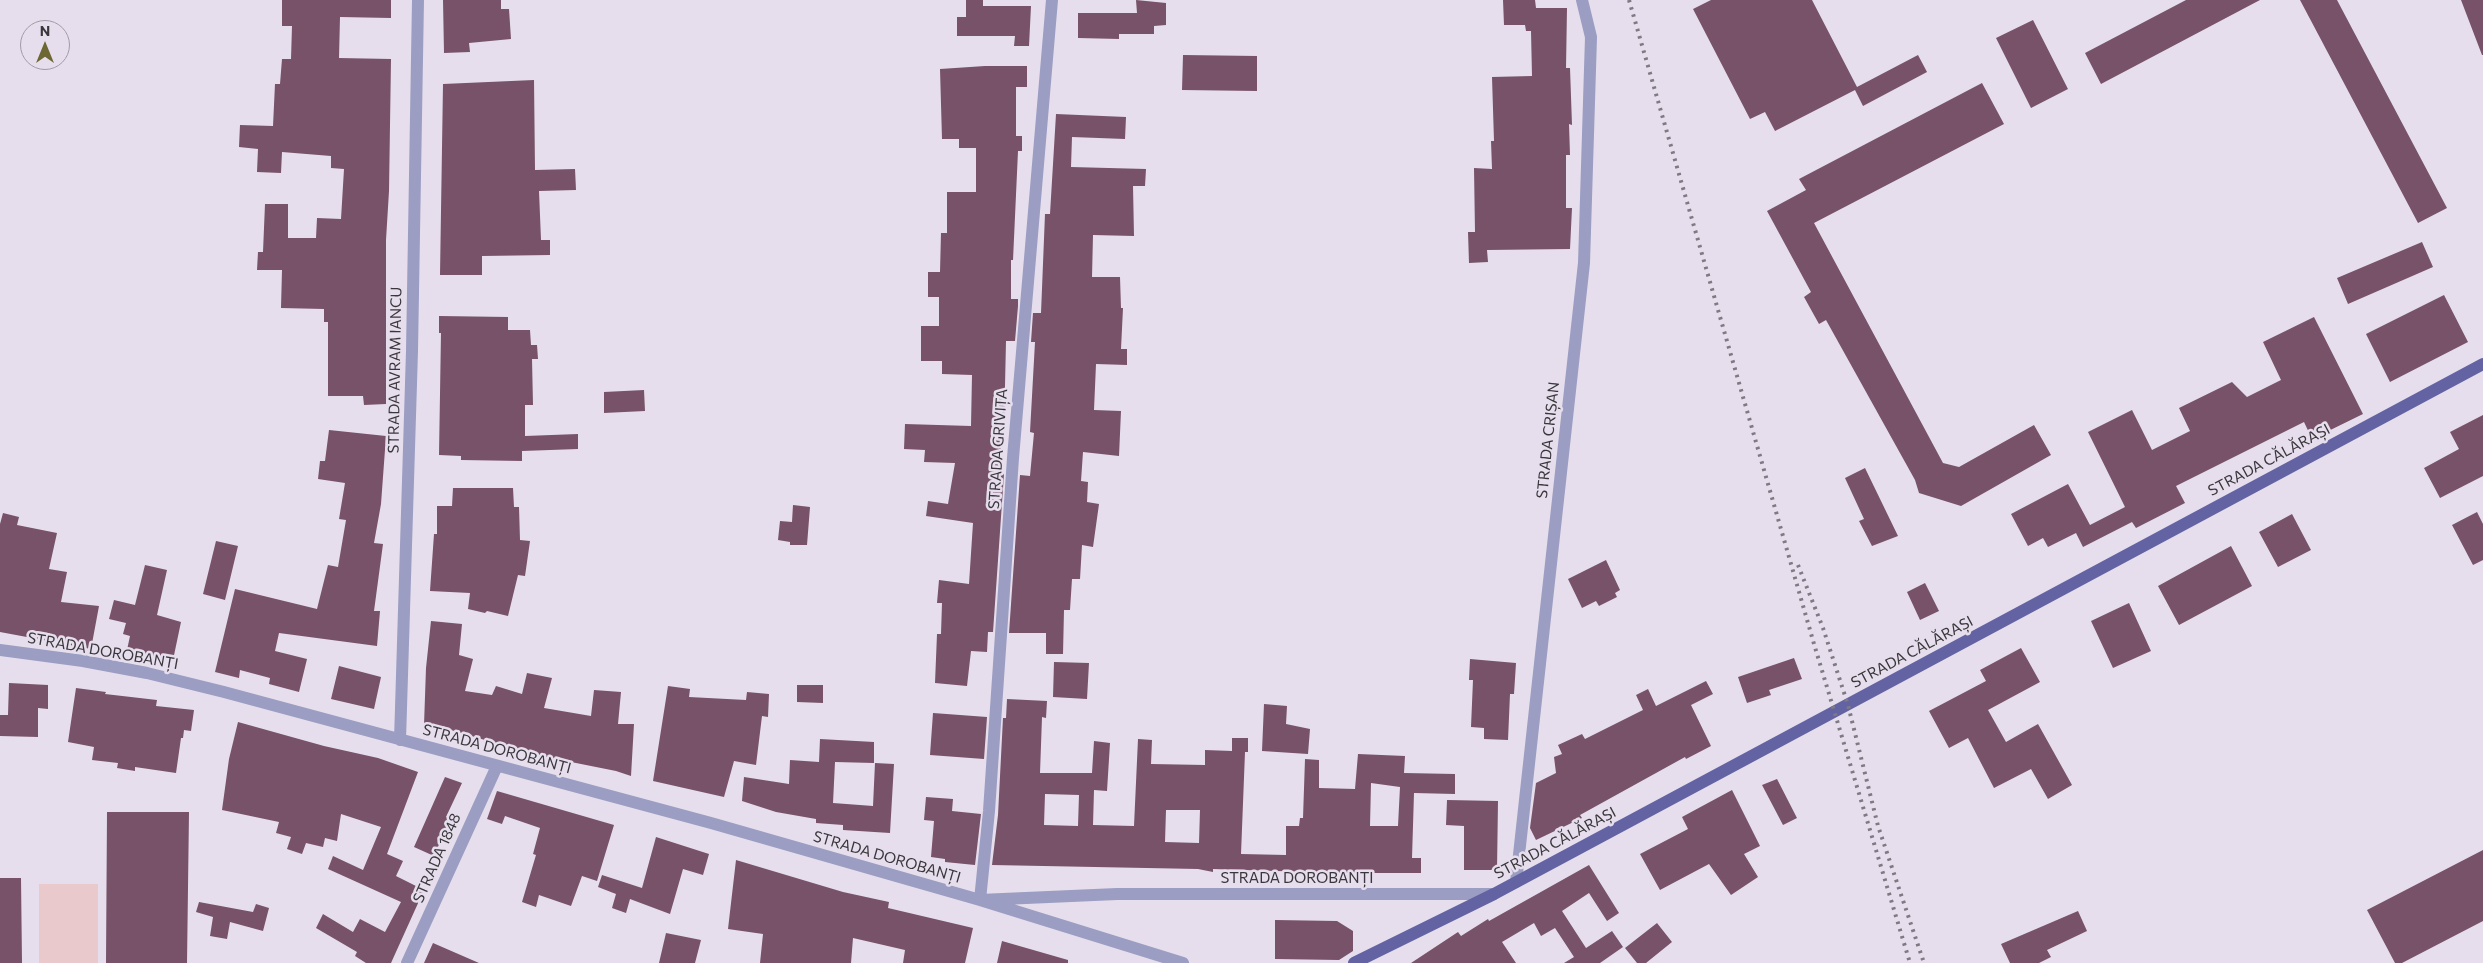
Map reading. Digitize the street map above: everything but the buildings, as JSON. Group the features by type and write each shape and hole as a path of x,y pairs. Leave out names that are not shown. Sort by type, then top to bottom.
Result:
{"main road":[{"name":"STRADA CĂLĂRAȘI","path":"1354,963 1494,894 2483,364"}],"street":[{"name":"STRADA AVRAM IANCU","path":"400,740 412,351 418,0"},
{"name":"STRADA GRIVIȚA","path":"980,900 990,801 1013,458 1052,0"},
{"name":"STRADA CRIȘAN","path":"1516,882 1584,263 1591,37 1582,0"},
{"name":"STRADA DOROBANȚI","path":"0,650 147,673 712,823 980,900 1183,963"},
{"name":"STRADA 1848","path":"407,963 497,766"},
{"name":"STRADA DOROBANȚI","path":"980,900 1117,894 1494,894"}],"shaded area":[{"path":"39,884 98,884 98,963 39,963"}],"railway":[{"path":"1629,0 1814,644 1910,963"},
{"path":"1798,565 1823,628 1848,705 1878,826 1924,963"}]}
